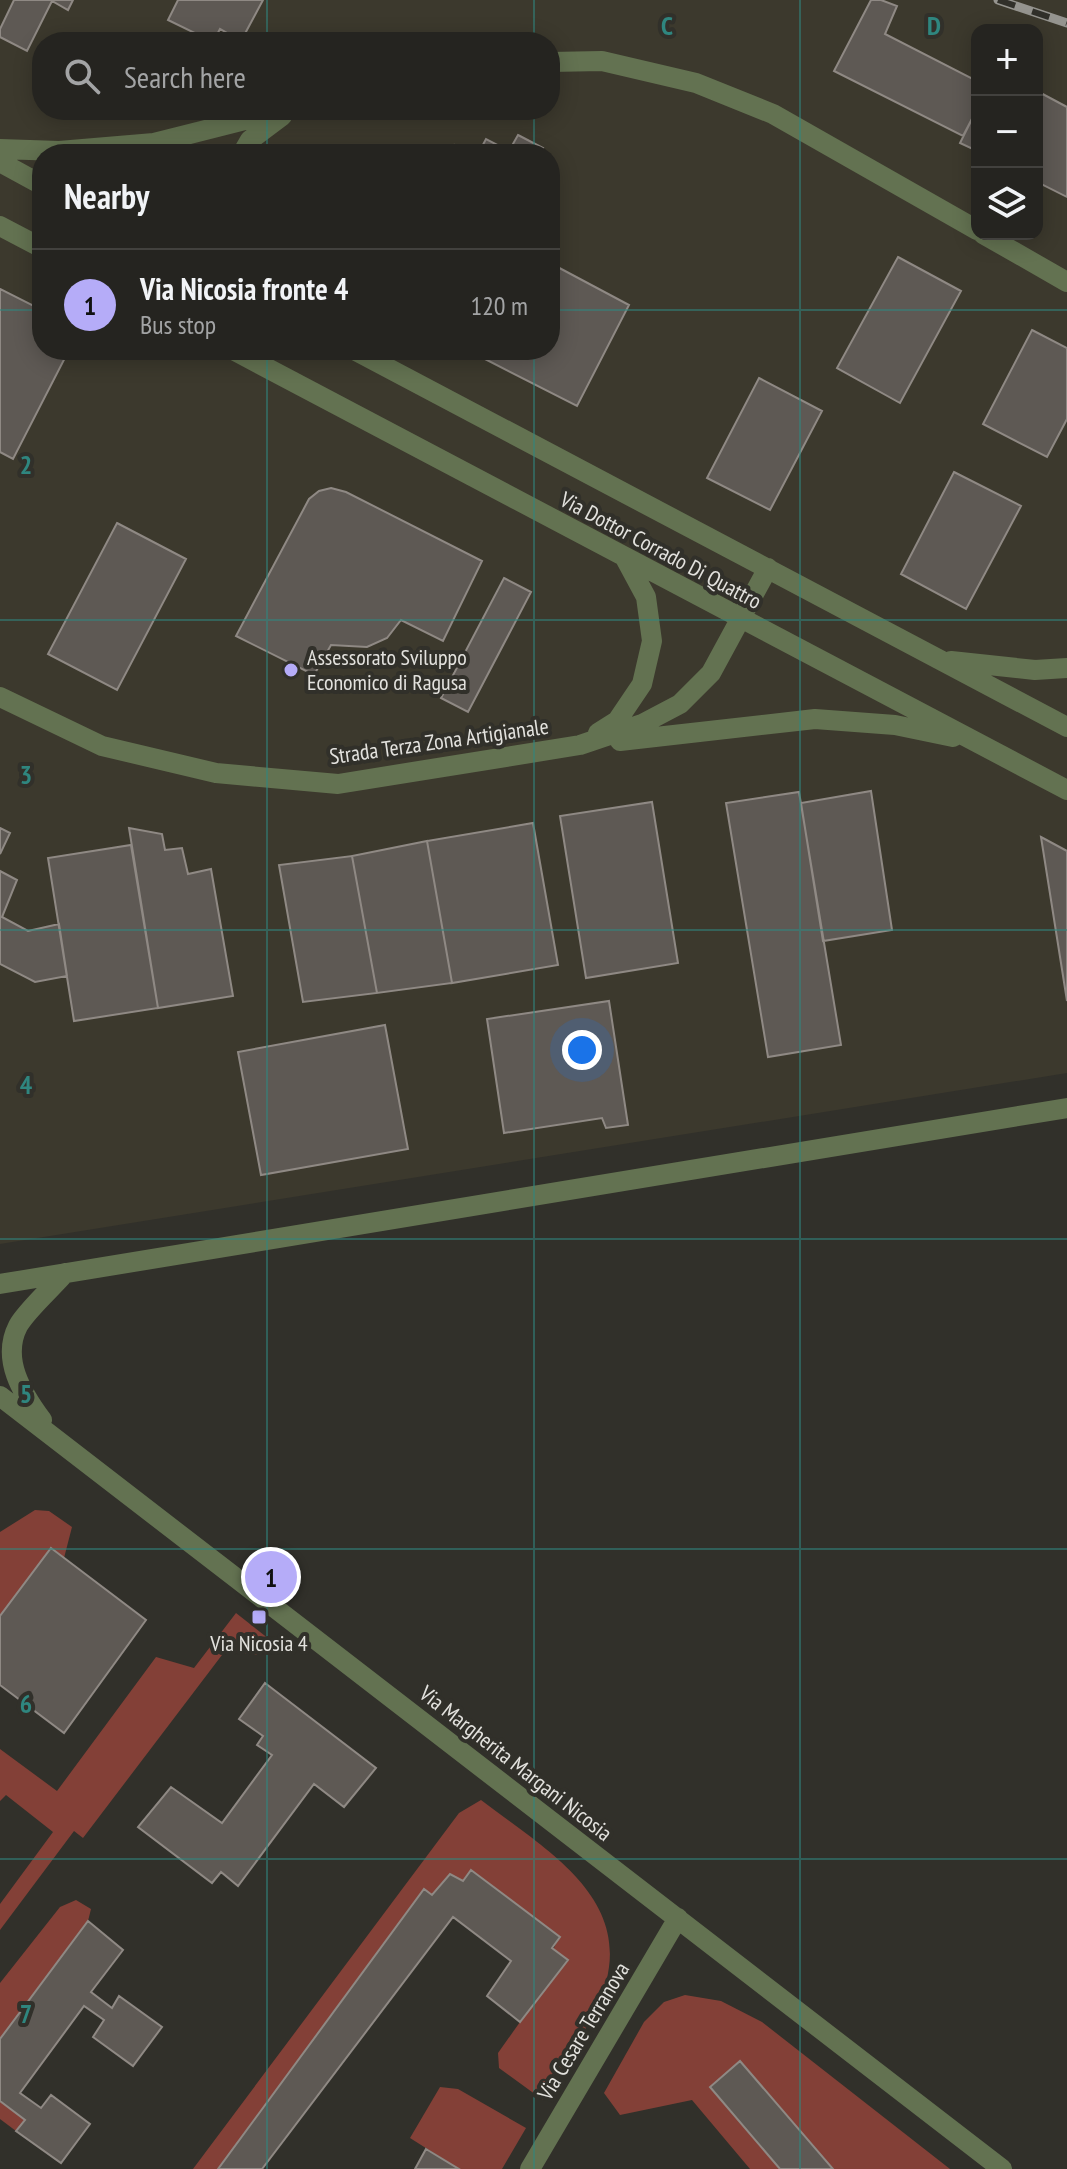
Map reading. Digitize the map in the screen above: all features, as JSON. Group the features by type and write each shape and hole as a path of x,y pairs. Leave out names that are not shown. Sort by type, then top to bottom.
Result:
{"street":[{"path":"560,62 602,61 696,83 773,114 971,227"},
{"path":"167,144 250,120"},
{"path":"248,144 274,120"},
{"path":"0,149 32,150"},
{"path":"0,162 32,180"},
{"path":"0,226 32,243"},
{"path":"994,240 1067,282"},
{"name":"Via Dottor Corrado Di Quattro","path":"252,360 1067,790"},
{"name":"Via Dottor Corrado Di Quattro","path":"373,360 1067,727"},
{"path":"580,745 617,721 642,684 652,641 646,597 625,558"},
{"name":"Strada Terza Zona Artigianale","path":"0,697 102,746 216,773 338,784 580,745 642,724 680,704 711,673 768,568"},
{"path":"942,660 1035,670 1067,668"},
{"path":"580,745 815,719 895,725 978,743"},
{"path":"0,1284 1067,1108"},
{"path":"59,1442 24,1396 10,1356 18,1325 65,1273"},
{"name":"Via Margherita Margani Nicosia","path":"0,1396 1002,2169"},
{"name":"Via Cesare Terranova","path":"530,2169 678,1918"}],"shaded area":[{"path":"0,0 1067,0 1067,1073 0,1244"},
{"path":"35,1510 49,1511 72,1527 64,1558 50,1549 0,1616 0,1532"},
{"path":"236,1613 269,1639 256,1655 225,1651 83,1838 74,1831 0,1930 0,1904 53,1832 6,1795 0,1801 0,1749 57,1791 156,1657 194,1668"},
{"path":"481,1800 563,1864 585,1888 601,1914 609,1944 607,1977 593,2015 543,2100 499,2068 498,2053 520,2022 559,1937 471,1871 463,1881 432,1895 423,1890 218,2169 193,2169 459,1813"},
{"path":"76,1900 91,1909 88,1921 0,2039 0,1983 60,1907"},
{"path":"685,1995 721,2001 762,2022 950,2169 833,2169 710,2087 780,2169 750,2169 692,2100 620,2115 604,2093 644,2022 664,2002"},
{"path":"440,2087 458,2089 526,2128 502,2169 459,2169 410,2138"},
{"path":"0,2101 25,2120 16,2131 0,2119"}],"building":[{"path":"14,0 73,0 68,10 52,1 36,32 32,32 27,51 0,37 0,29"},
{"path":"178,0 263,0 246,32 220,29 218,32 193,32 168,20"},
{"path":"871,0 881,0 897,6 885,34 971,78 971,121 963,136 834,71"},
{"path":"1043,94 1067,107 1067,197 1043,185"},
{"path":"971,121 971,148 960,143"},
{"path":"518,135 535,144 513,144"},
{"path":"898,257 961,291 900,403 837,368"},
{"path":"560,268 629,305 577,406 487,360 560,360"},
{"path":"0,289 32,305 32,360 64,360 13,459 0,452"},
{"path":"1032,330 1067,348 1067,419 1047,457 983,424"},
{"path":"759,378 822,411 770,510 707,478"},
{"path":"954,472 1021,506 966,609 901,574"},
{"path":"331,488 346,492 482,561 443,641 401,620 387,638 367,647 331,645 314,675 236,636 309,499 319,491"},
{"path":"117,523 186,559 117,690 48,654"},
{"path":"504,578 531,592 468,712 441,698"},
{"path":"871,791 892,930 823,941 801,803"},
{"path":"799,792 841,1045 768,1057 726,803"},
{"path":"652,802 678,963 586,978 560,816"},
{"path":"533,823 558,965 452,983 427,841"},
{"path":"0,828 10,833 0,854"},
{"path":"129,828 162,834 165,850 182,848 188,874 211,869 233,996 158,1008"},
{"path":"1041,837 1067,851 1067,1001"},
{"path":"427,841 452,983 377,993 352,856"},
{"path":"131,845 158,1008 74,1021 48,858"},
{"path":"352,856 377,993 303,1002 279,865"},
{"path":"0,871 17,880 2,917 28,931 59,924 67,976 35,982 0,964"},
{"path":"609,1001 628,1125 606,1128 602,1118 504,1133 487,1019"},
{"path":"385,1025 408,1149 261,1175 238,1052"},
{"path":"51,1548 146,1620 64,1733 0,1685 0,1616"},
{"path":"265,1683 376,1768 344,1807 314,1784 238,1886 221,1872 212,1883 138,1827 171,1787 222,1823 272,1755 257,1745 263,1736 239,1719"},
{"path":"471,1870 560,1937 552,1948 568,1960 520,2022 487,1996 511,1961 453,1917 262,2169 218,2169 424,1889 432,1895 450,1874 463,1881"},
{"path":"88,1921 123,1950 91,1992 112,2008 119,1996 162,2027 133,2066 93,2037 104,2020 84,2006 20,2093 41,2108 51,2095 90,2124 61,2163 16,2131 25,2120 0,2101 0,2039"},
{"path":"740,2061 833,2169 780,2169 710,2087"},
{"path":"426,2149 459,2169 415,2169"}],"railway":[{"path":"998,0 1067,23"}],"place":[{"name":"Assessorato Sviluppo Economico di Ragusa","path":"291,670"},
{"name":"Via Nicosia fronte 4","path":"271,1577"},
{"name":"Via Nicosia 4","path":"259,1617"}]}
